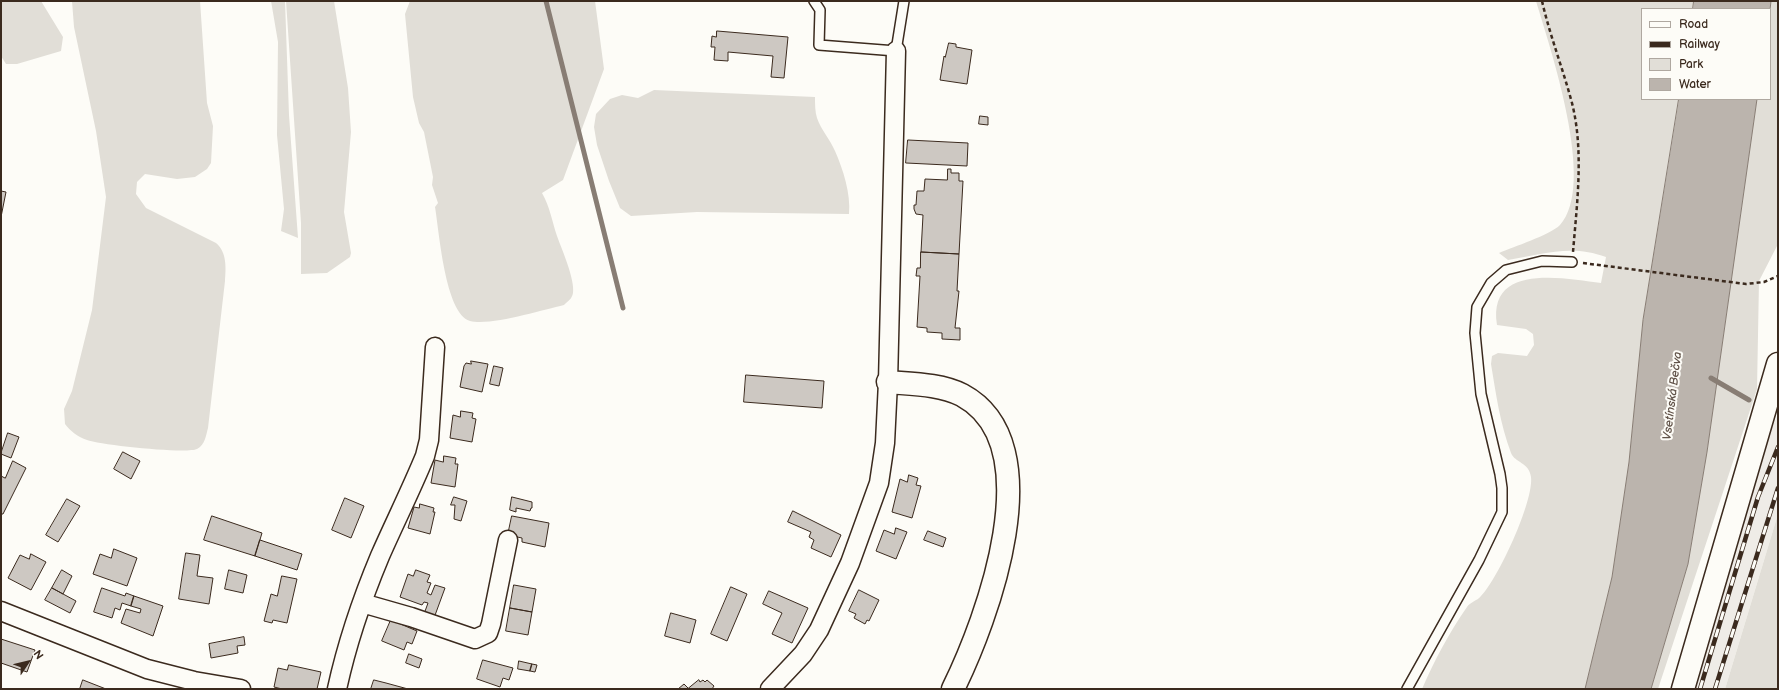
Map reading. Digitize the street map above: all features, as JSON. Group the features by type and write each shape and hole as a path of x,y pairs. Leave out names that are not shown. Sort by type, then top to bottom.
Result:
{"street":[{"path":"770,689 803,654 819,630 859,541 876,495 881,472 888,382 896,51"},
{"path":"337,689 345,651 362,603 380,556 425,456 429,440 435,347"},
{"path":"1683,689 1778,364"},
{"path":"888,382 937,388 950,391 967,398 984,412 994,426 1004,450 1007,462 1009,497 1001,548 977,633 953,689"},
{"path":"362,603 412,616 470,638 480,638 488,633 491,624 508,540"},
{"path":"1,611 122,660 192,685 241,689"}],"lane":[{"path":"814,1 820,10 818,45 896,51 904,1"},
{"path":"1407,689 1478,560 1502,512 1502,488 1500,474 1481,394 1475,334 1477,307 1484,292 1491,283 1506,270 1542,261 1572,262"}],"path":[{"path":"1542,1 1572,104 1578,144 1577,193 1572,262 1746,284 1764,282 1778,276"}],"shaded area":[{"path":"1778,414 1778,514 1725,689 1686,689 1764,446"}],"green space":[{"path":"1,1 41,1 63,37 61,51 17,64 6,64 1,56"},
{"path":"72,1 200,1 207,103 213,126 211,163 207,169 195,177 177,179 145,174 137,182 136,194 146,208 216,243 220,247 224,256 225,281 208,428 206,437 197,449 161,450 95,442 77,435 65,424 64,409 72,391 92,310 106,197 96,131 74,27"},
{"path":"271,1 285,1 289,115 298,238 281,231 284,209 277,135 278,42"},
{"path":"286,1 334,1 348,88 351,132 344,212 351,253 350,257 327,273 301,274 301,223"},
{"path":"410,1 595,1 604,69 563,180 542,193 568,264 572,280 573,293 570,300 564,305 530,314 490,321 470,321 461,315 449,288 445,270 435,207 438,203 432,185 433,177 424,132 419,123 413,97 405,14"},
{"path":"1536,1 1694,1 1693,8 1641,8 1641,100 1679,100 1643,320 1629,462 1612,577 1585,689 1422,689 1442,647 1460,617 1468,605 1481,596 1496,574 1514,539 1527,503 1530,488 1531,477 1528,468 1513,456 1507,442 1499,409 1491,364 1492,356 1498,353 1527,356 1534,345 1533,334 1526,329 1497,325 1497,305 1504,292 1515,283 1531,279 1567,279 1601,283 1606,257 1593,253 1581,251 1557,251 1508,260 1499,253 1540,237 1555,229 1560,225 1570,206 1574,180 1572,149 1560,82"},
{"path":"1771,1 1778,1 1778,244 1759,281 1757,389 1658,689 1651,689 1688,564 1707,452 1757,100 1771,100"},
{"path":"654,90 815,97 815,111 817,118 838,158 848,190 849,214 697,212 631,216 620,208 609,181 597,145 594,127 596,114 610,99 622,95 638,98"},
{"path":"1778,514 1778,689 1725,689"}],"water":[{"path":"1694,1 1771,1 1770,8 1693,8"},
{"name":"Vsetínská Bečva","path":"1679,100 1757,100 1707,452 1688,564 1651,689 1585,689 1612,577 1629,462 1643,320"}],"building":[{"path":"717,31 788,37 784,78 771,77 773,56 728,52 728,61 714,60 715,47 711,47 712,36 716,37"},
{"path":"949,43 956,44 956,47 972,50 967,84 940,80 944,56 945,57"},
{"path":"980,116 988,117 988,125 979,124"},
{"path":"908,140 968,143 967,166 906,163"},
{"path":"948,169 951,169 951,173 959,173 959,181 963,181 959,254 921,252 923,215 916,214 914,209 914,205 916,205 917,191 924,191 925,179 947,180"},
{"path":"1,191 6,192 1,217"},
{"path":"921,252 959,254 957,291 959,291 955,328 960,328 960,340 942,339 942,333 927,332 927,328 917,327 920,276 916,276 917,268 920,268"},
{"path":"471,361 488,364 482,392 460,387 464,366 466,363 471,364"},
{"path":"494,366 503,368 499,386 490,384"},
{"path":"746,375 824,381 822,408 744,402"},
{"path":"461,411 473,413 472,418 476,419 472,442 450,438 453,415 460,417"},
{"path":"8,433 19,437 11,458 1,454"},
{"path":"123,452 140,461 131,479 114,469"},
{"path":"444,456 456,458 455,464 458,464 455,487 431,483 435,460 443,462"},
{"path":"13,461 26,468 3,514 1,514 1,476 5,478"},
{"path":"909,475 918,478 916,485 921,486 912,518 892,512 900,479 907,482"},
{"path":"454,497 467,501 461,521 454,519 455,505 451,505"},
{"path":"512,497 532,502 532,508 530,511 516,508 516,512 510,510"},
{"path":"345,498 364,506 351,538 332,530"},
{"path":"67,499 80,506 58,542 46,535"},
{"path":"420,504 434,508 433,512 435,512 430,534 408,528 414,507 419,508"},
{"path":"793,511 841,535 831,557 811,548 814,540 809,537 811,532 788,522"},
{"path":"212,516 262,533 255,556 204,540"},
{"path":"512,516 549,523 545,547 522,542 522,538 508,535"},
{"path":"896,528 907,532 896,559 876,551 884,530 894,534"},
{"path":"928,531 946,538 943,547 924,540"},
{"path":"260,540 302,554 297,570 255,556"},
{"path":"114,549 137,558 127,586 93,574 100,554 111,558"},
{"path":"186,553 200,555 197,576 213,578 209,604 179,599"},
{"path":"31,554 46,562 31,590 8,578 20,555 29,559"},
{"path":"62,570 72,576 63,594 52,588"},
{"path":"229,570 247,575 243,593 225,589"},
{"path":"416,570 430,575 427,582 431,583 427,593 431,595 435,585 445,588 434,618 424,614 428,603 424,602 422,605 400,597 408,574 413,576"},
{"path":"282,576 297,579 287,623 273,620 272,623 264,621 271,594 277,596"},
{"path":"514,585 536,589 532,612 510,608"},
{"path":"731,587 747,594 727,641 711,634"},
{"path":"52,588 76,601 70,613 45,600"},
{"path":"102,588 125,596 126,593 134,596 131,606 122,603 120,610 115,608 112,618 94,612"},
{"path":"859,590 879,600 869,621 867,620 865,624 854,618 856,614 849,611"},
{"path":"769,591 808,608 792,643 772,634 782,613 763,604"},
{"path":"134,596 163,606 153,636 121,623 126,609 140,613 141,609 131,606"},
{"path":"510,608 532,612 528,635 506,631"},
{"path":"671,613 696,620 690,643 665,636"},
{"path":"391,620 417,631 412,644 407,642 404,650 382,641"},
{"path":"244,637 245,645 237,646 238,653 211,658 209,644"},
{"path":"1,639 35,650 27,672 1,663"},
{"path":"409,654 422,659 419,668 406,663"},
{"path":"483,660 513,668 509,680 503,678 500,687 477,679"},
{"path":"519,661 532,664 530,671 518,669"},
{"path":"532,664 537,665 535,672 530,671"},
{"path":"289,665 321,672 317,689 282,689 274,687 278,668 287,670"},
{"path":"83,680 106,689 80,689"},
{"path":"374,680 386,683 408,689 371,689"},
{"path":"699,680 700,682 703,680 705,682 707,680 714,686 712,689 678,689 684,684 688,688"}],"waterway":[{"path":"546,1 623,308"},
{"path":"1711,378 1749,400"}],"railway":[{"path":"1700,689 1758,497 1778,447"},
{"path":"1715,689 1778,488"}]}
